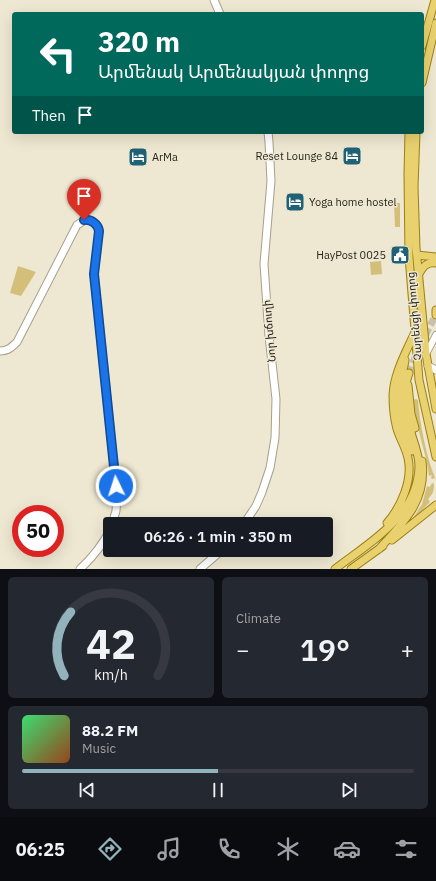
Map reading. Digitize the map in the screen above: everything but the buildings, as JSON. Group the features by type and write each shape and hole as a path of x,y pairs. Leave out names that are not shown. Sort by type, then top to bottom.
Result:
{"main road":[{"path":"214,0 219,12"},
{"path":"424,39 435,0"},
{"path":"424,70 436,23"},
{"name":"Նոր խճուղի","path":"249,517 256,506 262,492 270,468 275,438 276,399 269,336 264,264 271,181 268,134"},
{"name":"Չարենցի փողոց","path":"409,134 409,248 419,380 436,457"},
{"name":"Չարենցի փողոց","path":"416,134 414,187 417,255 426,354 434,390 436,409"},
{"path":"0,351 5,351 11,348 17,342 78,224 86,220 94,222 98,226 99,232 94,274 117,495 114,517"},
{"path":"417,255 436,256"},
{"path":"419,274 426,264 436,263"},
{"path":"435,316 436,310"},
{"path":"374,539 392,518 399,507 408,479 408,458 397,429 394,416 393,397 395,379 415,330"},
{"path":"406,351 399,389 400,415 408,440 419,466"},
{"path":"428,366 436,370"},
{"path":"335,569 394,523 407,507 413,496 419,466 404,399 405,385 409,373 408,384 411,414 423,466 422,485 419,498 414,508 398,529 379,549"},
{"path":"351,569 395,538 436,505"},
{"path":"80,569 94,557 103,544"},
{"path":"200,569 214,557"}],"street":[{"path":"426,354 436,336"}],"shaded area":[{"path":"394,203 400,203 400,227 395,227"},
{"path":"381,261 382,274 371,275 370,262"},
{"path":"18,266 36,272 21,296 10,293"},
{"path":"413,400 418,400 426,450 435,478 433,479 431,478 432,475 429,476 426,457 414,410"},
{"path":"432,483 434,484 434,489 428,499 430,502 410,523 422,504 427,486 430,487"}],"tunnel":[{"path":"409,373 418,350 434,318"}],"place":[{"name":"Reset Lounge 84","path":"352,156"},
{"name":"ArMa","path":"138,157"},
{"name":"Yoga home hostel","path":"295,202"},
{"name":"HayPost 0025","path":"400,255"}],"route":[{"path":"84,220 94,222 98,226 99,231 94,274 116,486"}]}
